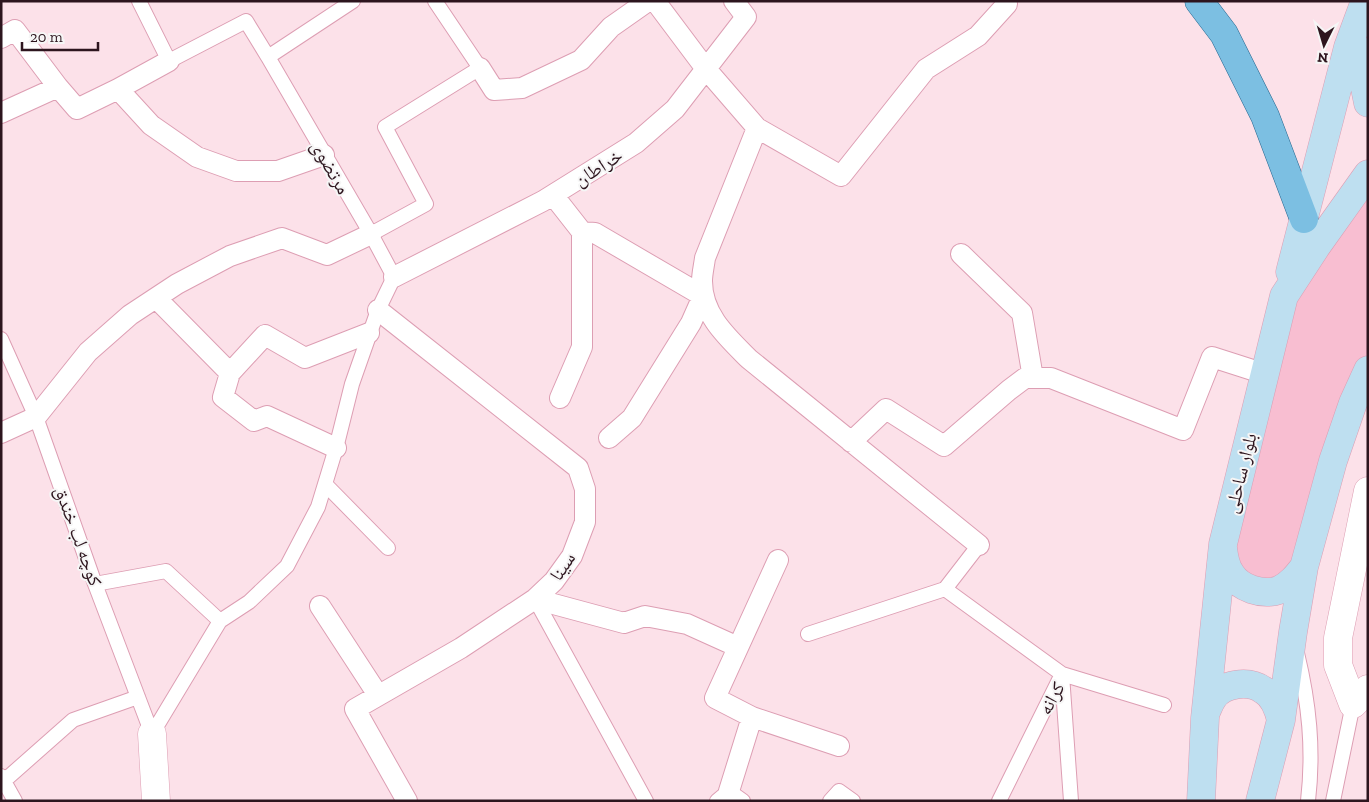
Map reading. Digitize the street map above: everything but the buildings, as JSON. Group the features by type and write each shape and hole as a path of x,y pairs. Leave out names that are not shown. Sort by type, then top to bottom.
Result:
{"main road":[{"path":"1199,1 1224,34 1265,116 1304,219"},
{"path":"1284,296 1348,47 1365,1"},
{"path":"1368,52 1364,83 1368,103"},
{"name":"بلوار ساحلی","path":"1200,801 1206,712 1223,544 1284,296 1368,174"},
{"path":"1260,801 1281,720 1304,567 1333,461 1360,395 1368,370"},
{"path":"1223,544 1224,556 1230,572 1241,584 1254,590 1270,592 1279,590 1295,579 1304,567"},
{"path":"1206,712 1214,697 1229,686 1246,684 1264,690 1276,703 1281,720"}],"street":[{"path":"480,68 494,90 522,88 581,60 611,27 648,1"},
{"path":"655,1 706,68 757,128 841,176 926,69 978,36 1005,3"},
{"name":"خراطان","path":"394,277 553,195 636,143 675,109 746,17 734,1"},
{"path":"1,38 15,30 77,109 169,61"},
{"path":"1,113 58,87"},
{"path":"118,89 151,125 198,157 236,171 278,171 324,155"},
{"path":"757,128 705,258 702,280 703,296 716,325 749,359 979,545"},
{"path":"553,195 582,232 582,347 560,398"},
{"path":"582,232 595,233 703,296"},
{"path":"1,433 36,417 88,352 130,315 177,284 230,256 282,238 327,255 371,234"},
{"path":"961,254 1022,313 1033,378"},
{"path":"610,438 632,418 691,323 703,296"},
{"path":"156,298 230,373"},
{"name":"سینا","path":"378,310 578,468 585,489 585,522 572,556 554,581 535,599 461,648 355,709 407,801"},
{"path":"336,448 267,416 254,421 223,397 230,373 264,335 305,358 369,333"},
{"path":"851,442 886,409 944,446 1009,390 1026,378 1050,378 1183,430 1212,357 1265,374"},
{"path":"1361,697 1346,688 1338,665 1338,638 1368,491"},
{"path":"778,560 715,698 752,717 839,746"},
{"path":"535,599 624,623 645,616 687,624 738,647"},
{"path":"320,606 378,695"},
{"path":"730,798 752,717"},
{"path":"152,734 156,801"}],"lane":[{"path":"139,1 169,61"},
{"path":"268,57 353,1"},
{"path":"371,234 426,204 384,127 480,68 435,1"},
{"name":"مرتضوی","path":"169,61 246,21 371,234 394,277"},
{"path":"152,734 220,621 249,602 287,566 318,507 336,448 352,384 378,310 394,277"},
{"name":"کوچه لب خندق","path":"1,339 36,417 95,584 152,734"},
{"path":"325,484 388,548"},
{"path":"808,634 945,589 979,545"},
{"path":"95,584 166,571 220,621"},
{"path":"945,589 1062,674 1164,705"},
{"path":"535,599 646,801"},
{"path":"1293,632 1306,692 1311,734 1308,801"},
{"name":"کرانه","path":"998,801 1062,674"},
{"name":"کرانه","path":"1062,674 1071,801"},
{"path":"15,801 3,778 73,720 138,697"},
{"path":"1333,801 1361,697"},
{"path":"830,801 839,791 853,801"}],"shaded area":[{"path":"1368,185 1368,352 1351,388 1299,552 1287,573 1271,578 1260,578 1249,573 1236,563 1234,534 1291,297"}]}
